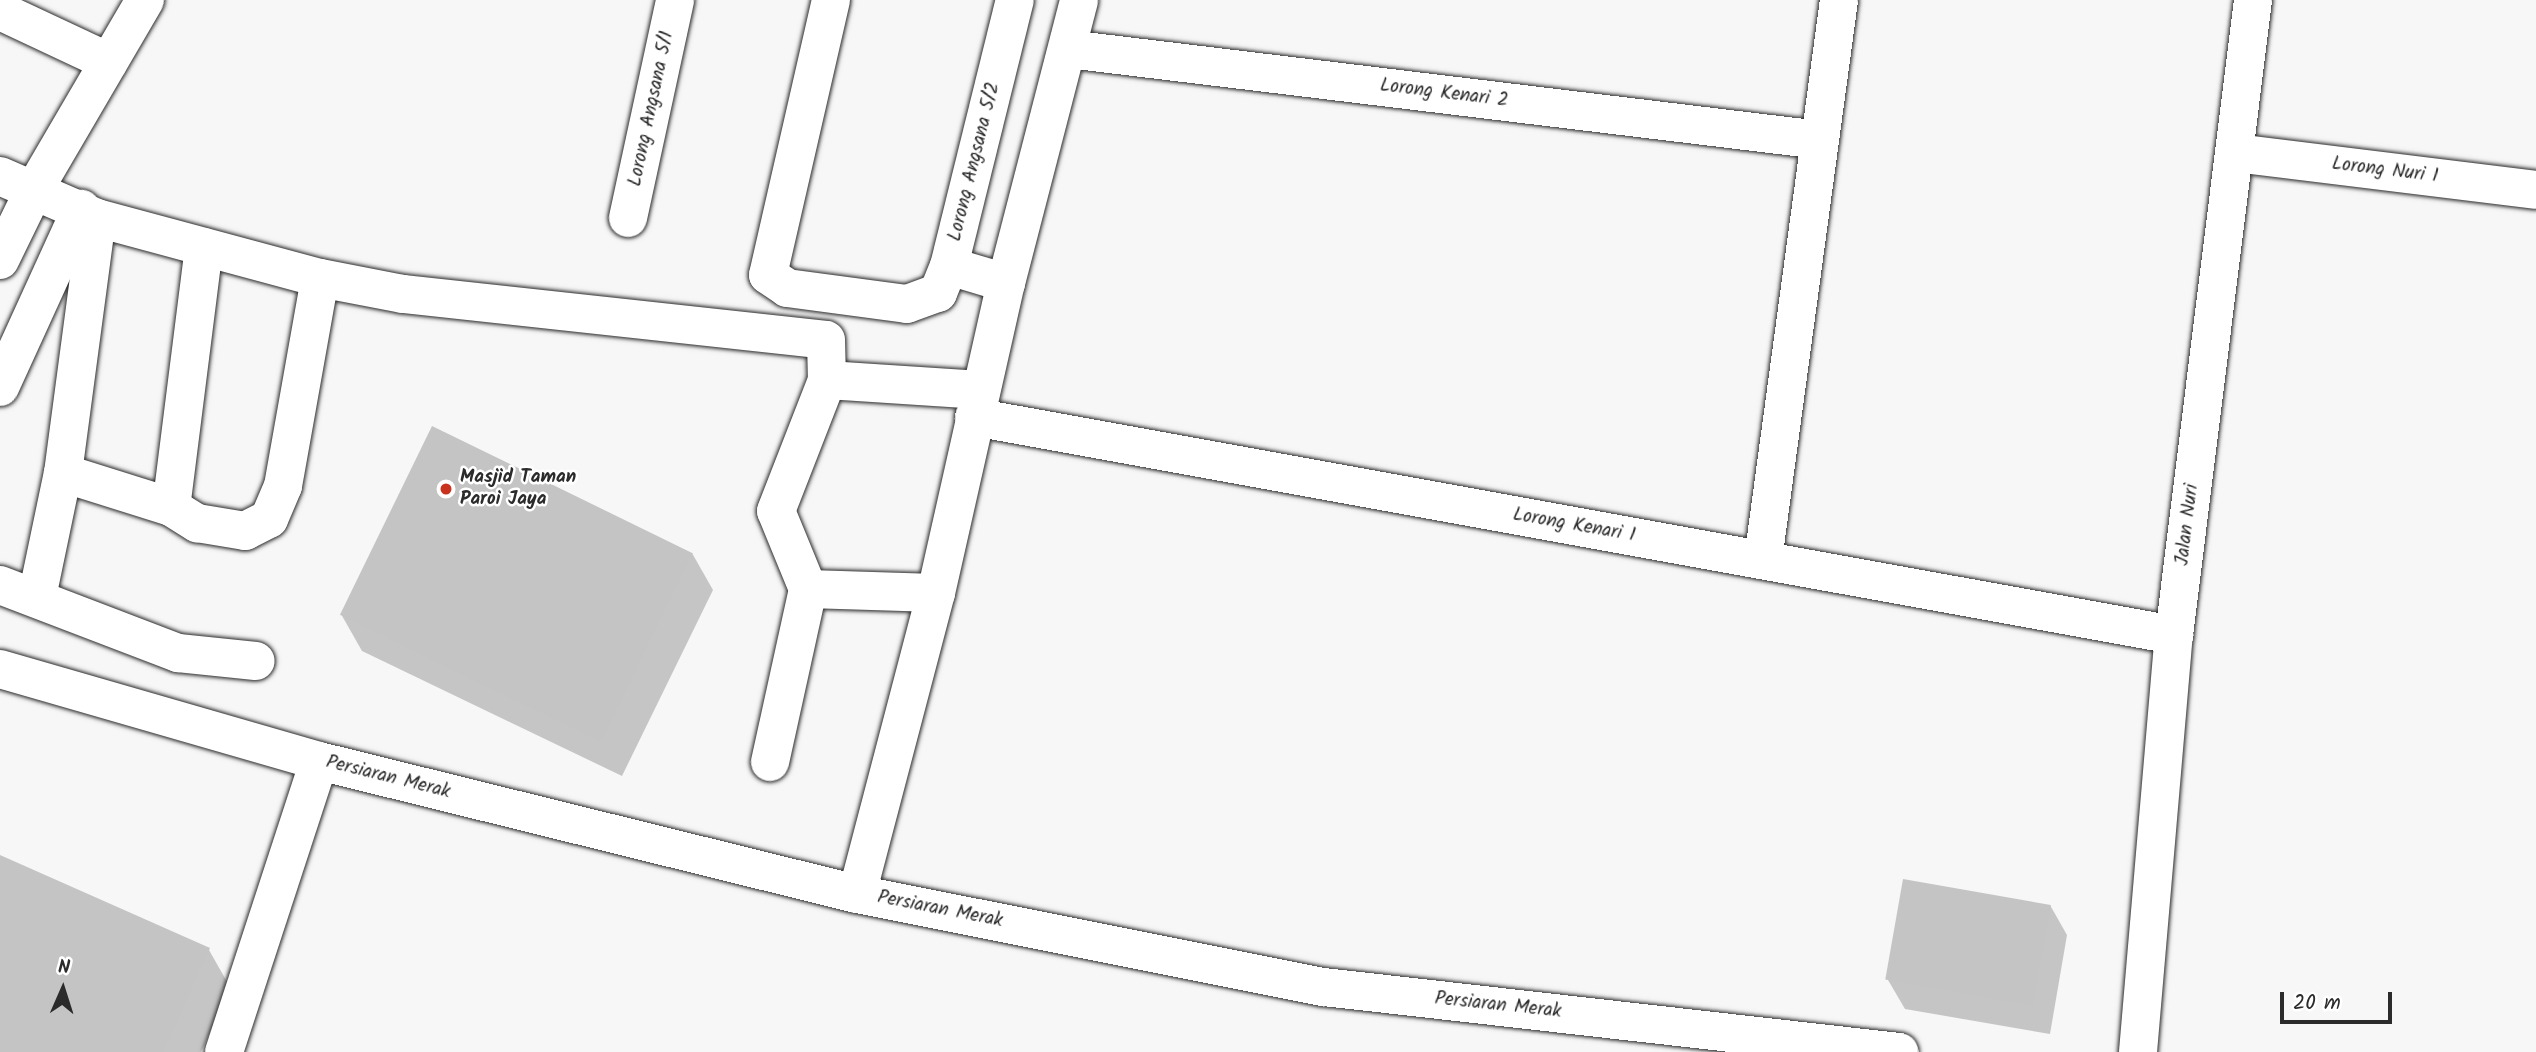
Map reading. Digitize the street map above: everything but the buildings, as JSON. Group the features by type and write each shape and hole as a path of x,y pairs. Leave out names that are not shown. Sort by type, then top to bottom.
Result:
{"street":[{"path":"0,260 17,183 109,62 145,0"},
{"name":"Lorong Angsana 5/1","path":"628,218 675,0"},
{"path":"831,0 768,275 787,288 907,304 938,293 949,266"},
{"name":"Lorong Angsana 5/2","path":"1006,283 949,266 1015,0"},
{"path":"857,894 936,593 1006,283 1079,0"},
{"path":"1763,560 1839,0"},
{"name":"Jalan Nuri","path":"2138,1052 2174,635 2253,0"},
{"path":"0,10 109,62"},
{"name":"Lorong Kenari 2","path":"1068,49 1820,140"},
{"name":"Lorong Nuri 1","path":"2235,153 2536,190"},
{"path":"17,183 89,214 320,278 403,294 826,340 827,380 776,510 808,589 770,762"},
{"path":"0,387 89,214"},
{"path":"37,597 63,472 89,214"},
{"path":"171,508 204,247"},
{"path":"63,472 171,508 197,523 245,531 269,519 283,486 320,278"},
{"name":"Lorong Kenari 1","path":"827,380 978,403 1763,560 2174,635"},
{"path":"0,585 177,653 256,661"},
{"path":"808,589 936,593"},
{"name":"Persiaran Merak","path":"0,669 319,761 857,894 1324,987 1615,1035 1899,1052"},
{"path":"224,1052 319,761"}],"place":[{"name":"Masjid Taman Paroi Jaya","path":"446,489"}]}
